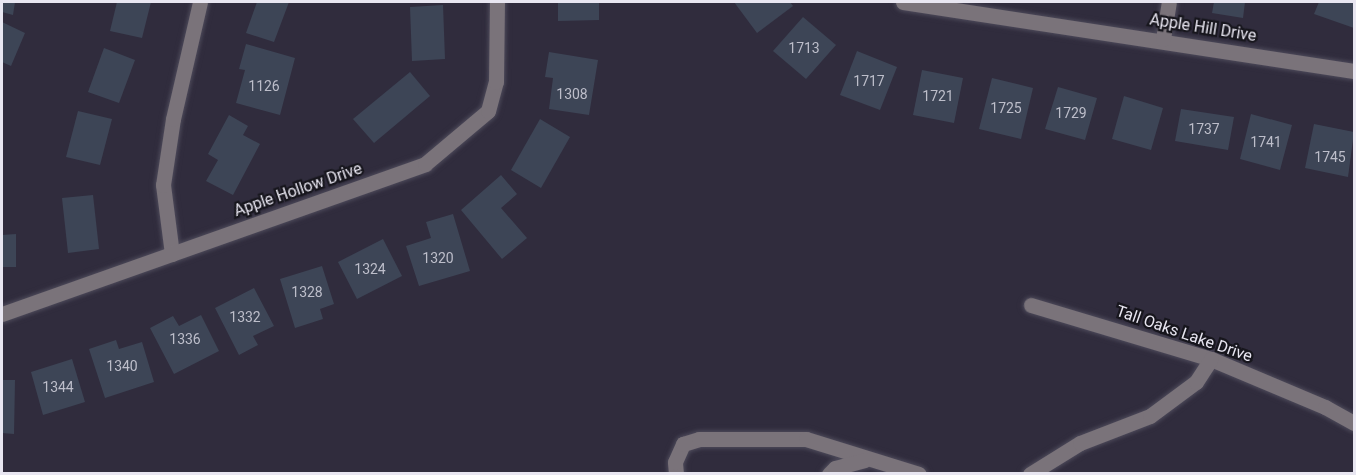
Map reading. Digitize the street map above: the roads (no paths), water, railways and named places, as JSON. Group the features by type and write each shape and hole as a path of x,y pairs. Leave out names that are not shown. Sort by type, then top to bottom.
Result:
{"street":[{"path":"172,254 163,185 173,119 200,2"},
{"name":"Apple Hollow Drive","path":"2,314 425,164 456,142 488,111 496,82 497,2"},
{"name":"Apple Hill Drive","path":"903,2 1163,39 1354,71"},
{"path":"1163,39 1169,2"},
{"name":"Tall Oaks Lake Drive","path":"1031,305 1211,359 1354,423"},
{"path":"1030,474 1080,443 1150,416 1196,382 1211,359"},
{"path":"676,474 675,462 683,444 699,439 806,439 865,460 919,474"},
{"path":"829,474 835,468 865,460"}]}
